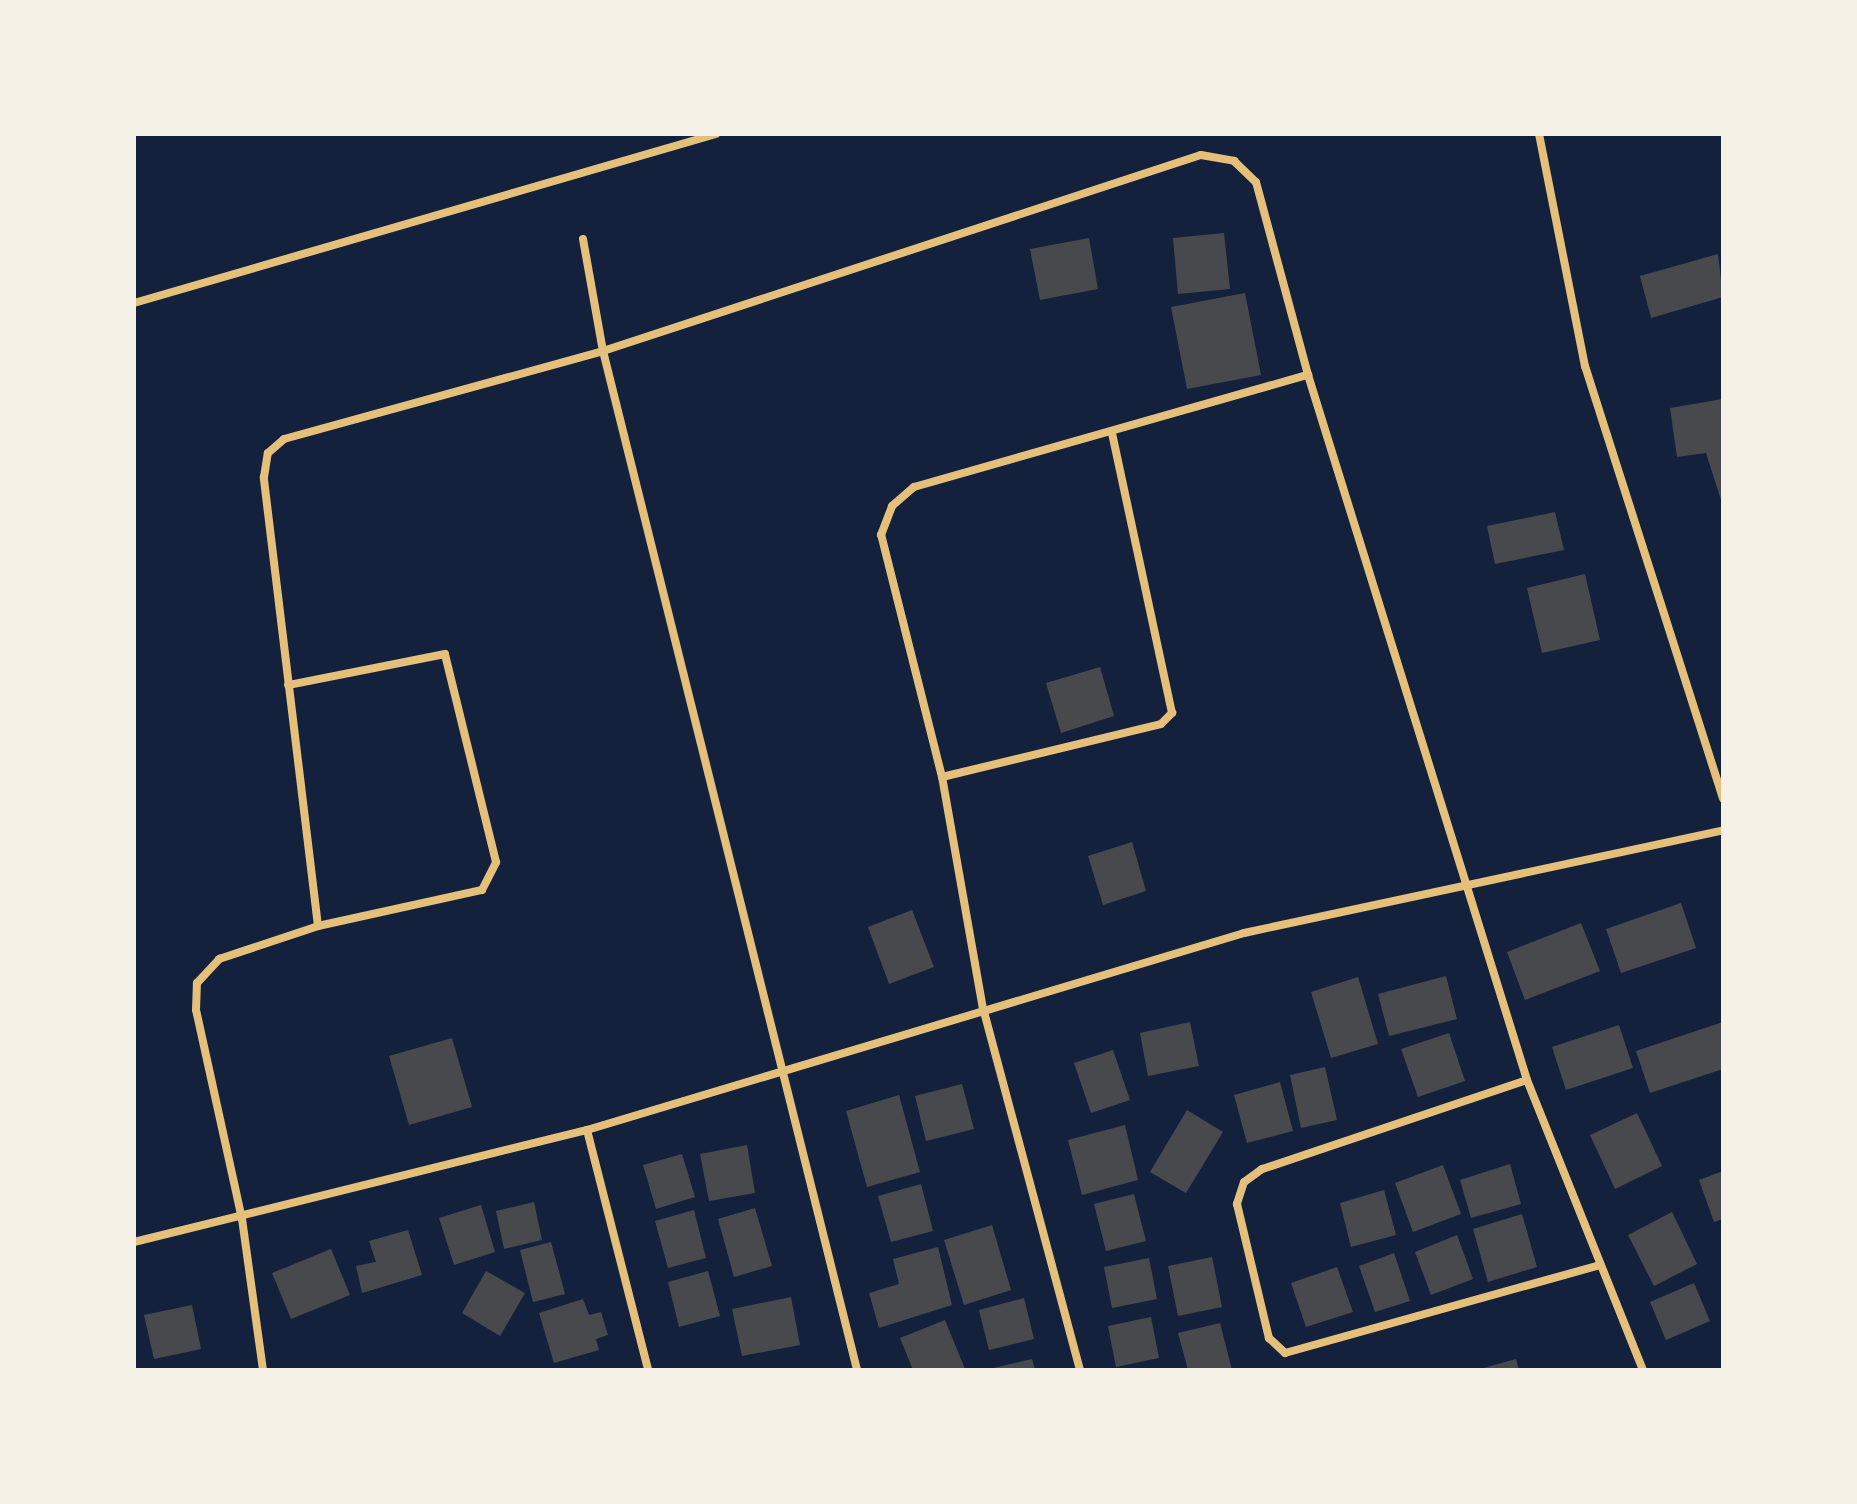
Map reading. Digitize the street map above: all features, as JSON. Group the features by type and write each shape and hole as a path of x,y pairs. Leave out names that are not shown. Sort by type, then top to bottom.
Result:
{"street":[{"path":"134,303 716,134"},
{"path":"1539,134 1585,366 1723,798"},
{"path":"318,926 264,477 268,453 284,439 603,351 1201,155 1234,161 1256,182 1308,375 1464,886 1527,1080 1643,1370"},
{"path":"583,239 603,351 857,1370"},
{"path":"1080,1370 983,1009 942,777 881,535 892,506 914,487 1308,375"},
{"path":"942,777 1161,724 1172,713 1112,433"},
{"path":"263,1370 242,1219 196,1010 197,983 219,959 318,926 482,890 496,862 445,654 288,685"},
{"path":"134,1242 242,1219 587,1130 1244,933 1723,830"},
{"path":"1527,1080 1262,1169 1244,1182 1237,1204 1269,1338 1285,1353 1600,1265"},
{"path":"587,1130 648,1370"}],"building":[{"path":"1224,233 1230,289 1178,294 1173,238"},
{"path":"1089,238 1098,289 1040,300 1030,249"},
{"path":"1718,254 1723,297 1651,318 1640,276"},
{"path":"1245,293 1261,375 1187,389 1171,307"},
{"path":"1723,399 1722,503 1706,453 1677,457 1670,408"},
{"path":"1555,512 1564,550 1495,564 1487,526"},
{"path":"1585,574 1600,640 1542,653 1527,588"},
{"path":"1100,667 1114,716 1061,733 1046,683"},
{"path":"1132,842 1146,891 1103,905 1088,856"},
{"path":"1681,903 1696,948 1621,973 1606,929"},
{"path":"912,910 934,967 889,984 868,927"},
{"path":"1581,923 1600,971 1525,1000 1507,952"},
{"path":"1446,976 1457,1019 1389,1036 1378,994"},
{"path":"1358,977 1378,1044 1331,1058 1311,992"},
{"path":"1190,1022 1199,1066 1148,1076 1140,1033"},
{"path":"1723,1022 1723,1069 1650,1093 1636,1051"},
{"path":"1619,1025 1633,1068 1566,1090 1552,1047"},
{"path":"1449,1033 1465,1081 1418,1097 1401,1049"},
{"path":"452,1038 472,1107 409,1125 389,1056"},
{"path":"1113,1050 1130,1100 1091,1113 1074,1063"},
{"path":"1325,1067 1337,1120 1301,1128 1290,1075"},
{"path":"1280,1082 1293,1131 1247,1143 1234,1095"},
{"path":"962,1084 974,1129 926,1141 915,1096"},
{"path":"899,1095 920,1172 867,1187 846,1111"},
{"path":"1187,1110 1223,1132 1186,1193 1150,1172"},
{"path":"1637,1113 1662,1166 1615,1189 1590,1135"},
{"path":"1125,1125 1138,1180 1082,1195 1068,1140"},
{"path":"747,1145 755,1193 709,1201 700,1154"},
{"path":"682,1154 695,1197 656,1209 643,1165"},
{"path":"1510,1164 1521,1204 1471,1218 1460,1180"},
{"path":"1443,1165 1461,1214 1413,1232 1395,1183"},
{"path":"1723,1171 1723,1219 1714,1222 1699,1180"},
{"path":"921,1184 933,1231 891,1242 878,1196"},
{"path":"1384,1190 1396,1235 1351,1247 1340,1203"},
{"path":"1134,1194 1146,1241 1106,1251 1094,1204"},
{"path":"534,1202 542,1240 504,1249 496,1211"},
{"path":"481,1205 495,1252 454,1265 439,1218"},
{"path":"755,1208 772,1266 734,1277 718,1219"},
{"path":"694,1210 706,1258 668,1268 655,1221"},
{"path":"1672,1212 1697,1264 1654,1286 1628,1235"},
{"path":"1522,1214 1537,1267 1488,1282 1473,1229"},
{"path":"992,1225 1011,1290 964,1305 944,1240"},
{"path":"408,1230 422,1275 362,1293 356,1266 376,1262 369,1241"},
{"path":"1457,1235 1473,1279 1431,1295 1415,1252"},
{"path":"551,1242 565,1294 533,1302 520,1250"},
{"path":"938,1247 952,1305 879,1328 869,1293 899,1284 893,1259"},
{"path":"331,1249 350,1295 291,1319 272,1273"},
{"path":"1394,1253 1410,1301 1375,1312 1359,1266"},
{"path":"1212,1257 1222,1307 1178,1316 1168,1266"},
{"path":"1149,1258 1157,1299 1112,1308 1104,1267"},
{"path":"1337,1267 1353,1312 1306,1327 1291,1283"},
{"path":"486,1271 525,1293 500,1336 462,1313"},
{"path":"708,1271 720,1316 679,1327 668,1282"},
{"path":"1694,1283 1710,1321 1666,1340 1650,1302"},
{"path":"791,1297 800,1345 742,1356 732,1309"},
{"path":"1024,1298 1034,1339 989,1350 979,1310"},
{"path":"583,1299 589,1315 601,1312 608,1335 596,1339 599,1350 554,1363 539,1313"},
{"path":"192,1305 201,1349 154,1359 144,1315"},
{"path":"1151,1317 1159,1358 1116,1367 1108,1326"},
{"path":"945,1320 965,1369 913,1370 900,1338"},
{"path":"1220,1323 1232,1370 1188,1370 1178,1333"},
{"path":"1032,1359 1035,1370 989,1370 989,1369"},
{"path":"1516,1359 1519,1370 1480,1370 1480,1369"}]}
